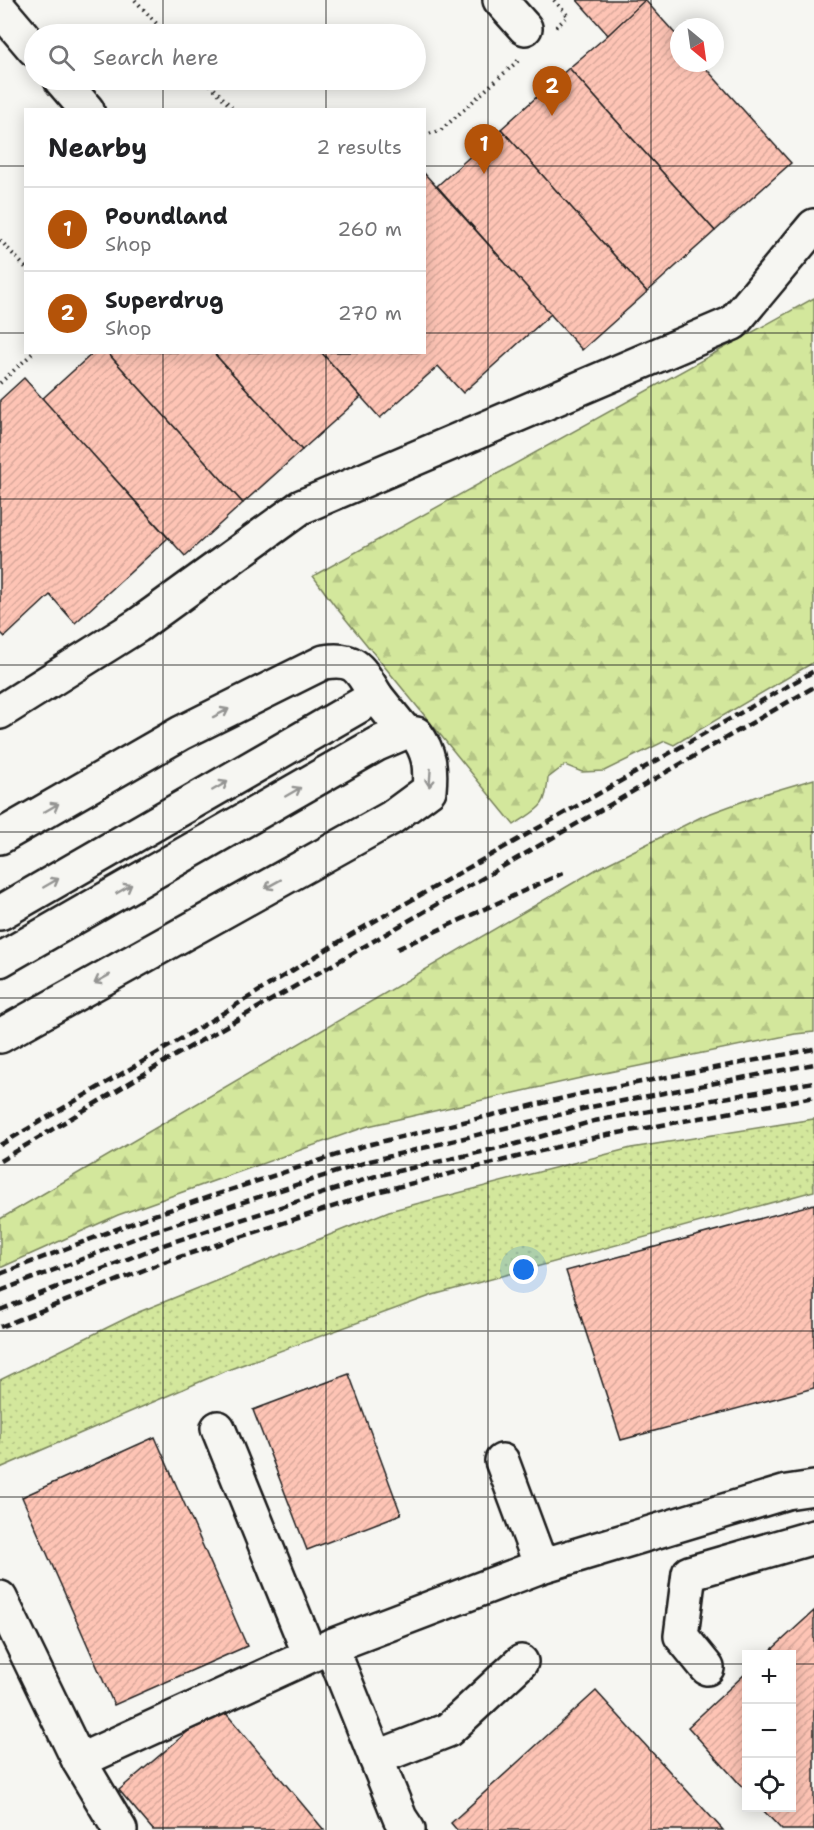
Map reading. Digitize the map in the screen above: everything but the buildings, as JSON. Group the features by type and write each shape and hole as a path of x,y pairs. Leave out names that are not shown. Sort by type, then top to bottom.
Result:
{"lane":[{"path":"500,0 534,38"},
{"path":"0,9 24,37"},
{"path":"70,90 85,108"},
{"path":"0,712 137,626 301,507 733,323 814,226"},
{"path":"0,837 181,733 324,662 341,659 358,668 376,696 405,732"},
{"path":"0,913 376,696"},
{"path":"0,960 377,744 405,732 416,734 424,745 431,769 429,790 391,819 0,1036"},
{"path":"218,1428 320,1651 376,1758 400,1818 408,1830"},
{"path":"502,1461 541,1566"},
{"path":"79,1761 320,1651 541,1566 787,1492 814,1488"},
{"path":"745,1505 760,1552"},
{"path":"707,1668 681,1636 689,1573 814,1537"},
{"path":"0,1598 79,1761 120,1830"},
{"path":"376,1758 448,1730 521,1662"}],"path":[{"path":"135,0 157,24"},
{"path":"426,134 440,131 534,38 568,16 554,0"},
{"path":"215,90 232,108"},
{"path":"0,240 24,266"},
{"path":"0,383 32,354"}],"green space":[{"path":"814,298 814,662 674,745 665,741 604,771 582,772 565,765 548,778 545,796 539,807 514,825 313,576"},
{"path":"814,779 814,1032 585,1077 368,1126 118,1215 0,1268 0,1219 597,869 703,816 760,795"},
{"path":"814,1119 814,1191 433,1295 225,1371 0,1468 0,1380 139,1312 389,1211 631,1148"}],"railway":[{"path":"0,1145 171,1045 352,934 814,671"},
{"path":"0,1161 169,1059 814,687"},
{"path":"397,949 563,873"},
{"path":"0,1274 148,1217 367,1145 589,1092 814,1049"},
{"path":"0,1291 154,1231 370,1161 591,1107 814,1064"},
{"path":"0,1310 160,1246 376,1176 516,1144 594,1121 814,1082"},
{"path":"0,1327 164,1262 381,1191 597,1137 814,1097"}],"place":[{"name":"Superdrug","path":"552,116"},
{"name":"Poundland","path":"484,174"}]}
